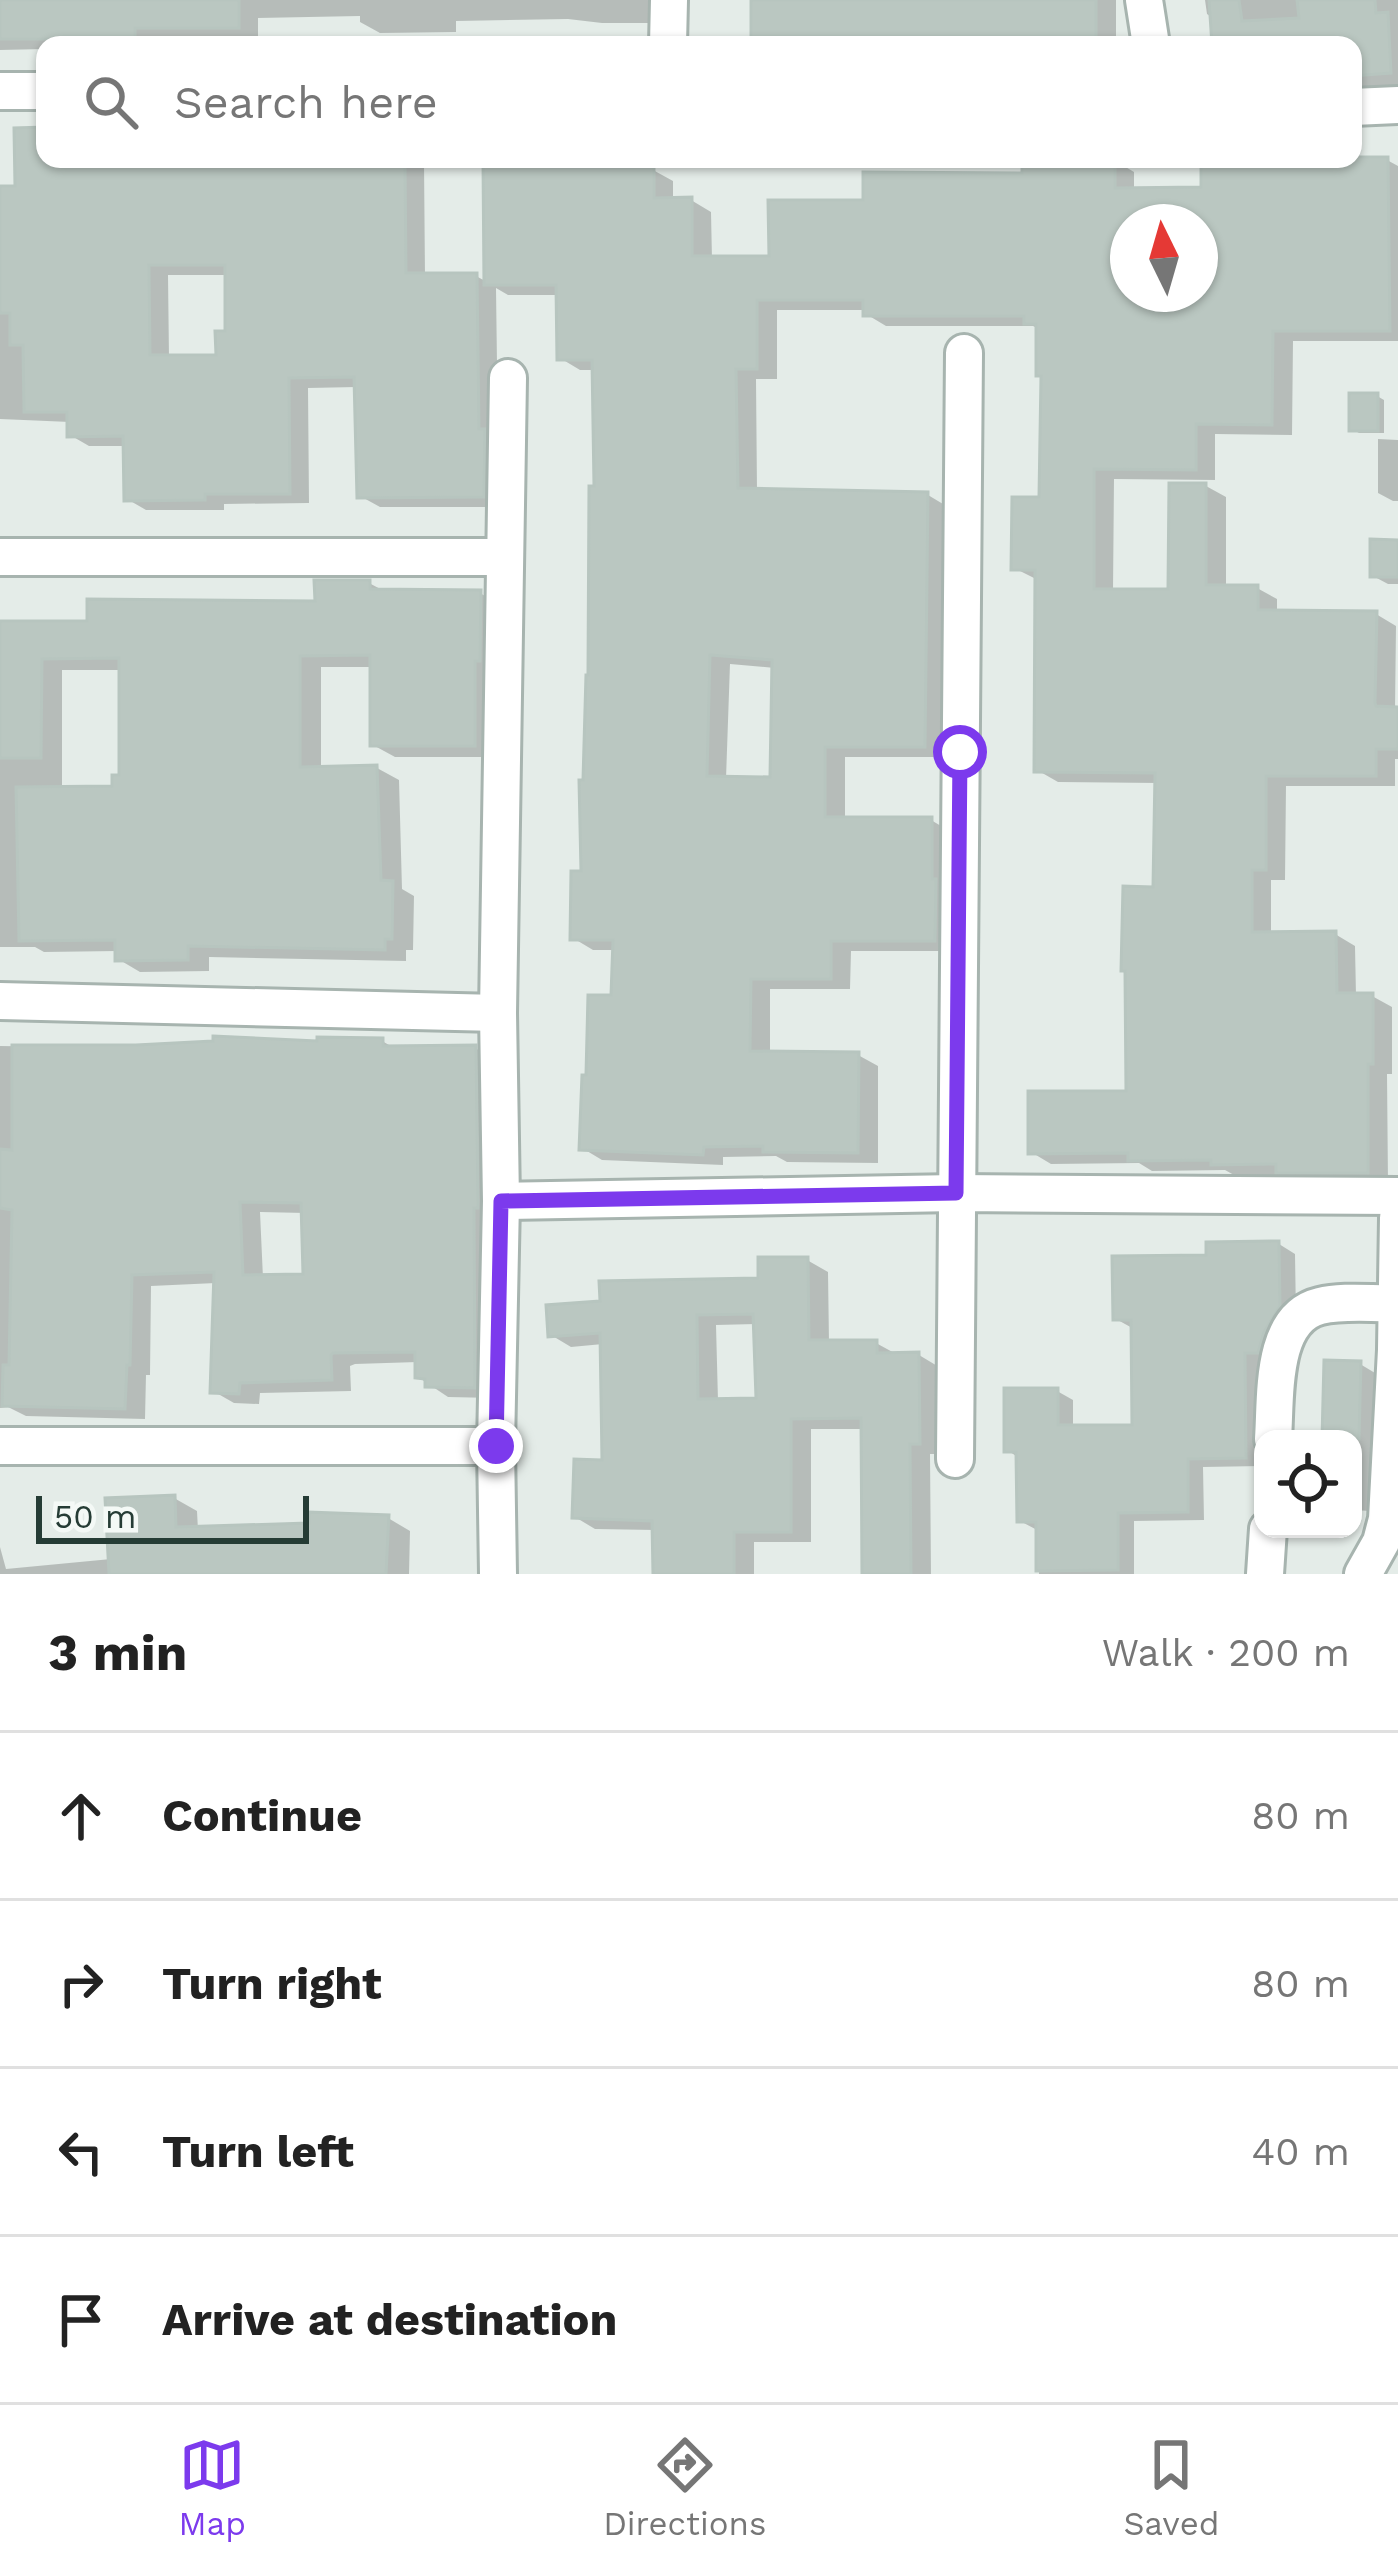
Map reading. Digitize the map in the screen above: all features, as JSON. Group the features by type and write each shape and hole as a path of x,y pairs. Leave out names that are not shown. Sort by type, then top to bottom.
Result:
{"street":[{"path":"668,36 669,0"},
{"path":"1144,0 1150,36"},
{"path":"0,91 36,91"},
{"path":"1362,107 1398,105"},
{"path":"956,1460 964,353"},
{"path":"498,1574 498,1013 508,378"},
{"path":"0,556 505,557"},
{"path":"0,1000 498,1013"},
{"path":"501,1201 956,1193 1398,1196"},
{"path":"1381,1556 1397,1350 1398,1218"},
{"path":"1274,1430 1284,1337 1298,1315 1322,1305 1397,1303"},
{"path":"0,1446 496,1446"},
{"path":"1265,1574 1267,1538"}],"building":[{"path":"0,0 239,0 239,28 135,28 135,36 0,39"},
{"path":"751,0 1096,0 1096,36 751,36"},
{"path":"1209,0 1239,0 1242,21 1299,18 1297,0 1375,0 1376,13 1388,12 1391,73 1362,75 1362,36 1211,36"},
{"path":"36,127 36,168 405,168 406,273 477,273 484,497 357,498 354,377 289,378 290,494 124,501 123,436 67,437 67,412 24,412 23,345 10,345 10,313 0,313 0,186 15,186 14,128","holes":["149,265 225,265 225,331 215,331 216,355 150,355"]},
{"path":"1362,157 1388,157 1390,331 1273,331 1272,425 1196,424 1196,470 1094,469 1094,589 1168,589 1169,483 1206,483 1206,585 1258,585 1258,610 1377,611 1375,703 1398,707 1398,749 1376,749 1376,776 1266,776 1266,870 1252,870 1252,932 1336,931 1337,993 1373,993 1368,1173 1276,1173 1276,1164 1211,1165 1211,1160 1128,1161 1128,1153 1028,1154 1028,1091 1126,1091 1123,886 1153,887 1155,773 1034,772 1035,570 1011,570 1012,497 1039,497 1041,376 1036,376 1036,324 1024,324 1024,316 863,316 863,300 757,300 757,369 736,369 738,488 928,492 925,747 825,747 825,817 932,817 935,941 831,941 831,979 751,979 750,1051 859,1052 858,1153 763,1152 763,1146 704,1147 703,1155 579,1150 588,995 611,995 613,940 570,940 571,871 581,871 579,780 583,780 588,675 589,486 594,486 592,360 557,360 556,285 484,285 483,168 654,168 654,198 692,197 692,256 769,256 768,200 863,200 863,172 1115,168 1115,188 1201,187 1201,168 1362,168","holes":["710,655 772,660 770,777 707,776"]},
{"path":"1349,393 1378,393 1378,431 1349,431"},
{"path":"1370,539 1398,540 1398,577 1370,577"},
{"path":"314,580 370,580 370,589 481,590 475,746 370,746 370,655 300,656 300,767 377,765 381,880 393,881 392,939 385,939 385,950 188,946 188,960 115,961 115,940 19,941 16,787 112,786 112,775 119,775 119,658 42,659 41,758 0,758 0,621 87,621 87,599 315,601"},
{"path":"213,1036 317,1041 317,1037 383,1038 383,1046 476,1045 475,1388 425,1387 425,1379 415,1378 415,1352 333,1353 332,1380 240,1383 239,1394 210,1393 214,1272 132,1275 125,1409 2,1406 3,1365 9,1365 12,1210 0,1208 0,1149 12,1150 12,1045 213,1041","holes":["240,1202 301,1203 303,1274 243,1275"]},
{"path":"1279,1241 1280,1306 1258,1353 1245,1353 1246,1458 1188,1459 1188,1512 1118,1513 1118,1570 1036,1571 1036,1522 1017,1522 1016,1452 1004,1452 1004,1388 1058,1388 1058,1425 1132,1425 1131,1320 1113,1320 1112,1256 1206,1255 1206,1242"},
{"path":"758,1257 808,1257 809,1340 877,1340 877,1353 919,1352 920,1444 910,1444 911,1574 862,1574 861,1418 791,1419 791,1532 734,1532 734,1574 653,1574 652,1521 572,1518 574,1459 602,1460 600,1333 548,1337 546,1305 600,1301 599,1281 758,1278","holes":["753,1314 756,1398 698,1399 697,1315"]},
{"path":"1324,1360 1361,1361 1359,1430 1322,1430"},
{"path":"175,1495 176,1527 309,1523 309,1512 389,1515 386,1574 109,1574 105,1498"}],"route":[{"path":"496,1446 501,1201 956,1193 960,752"}]}
